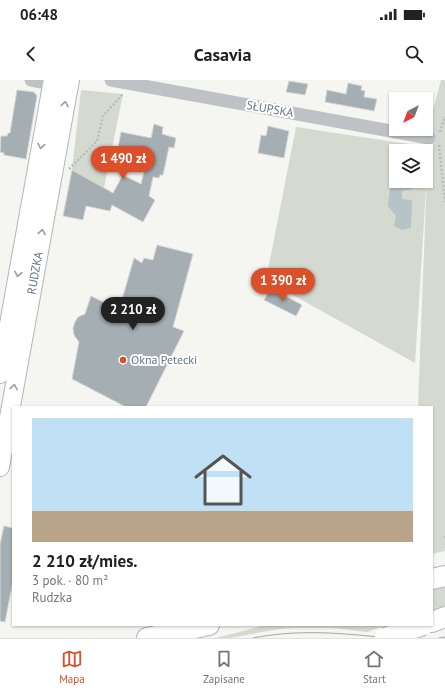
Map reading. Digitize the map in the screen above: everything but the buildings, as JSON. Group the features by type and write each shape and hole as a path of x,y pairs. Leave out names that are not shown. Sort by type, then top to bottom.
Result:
{"main road":[{"path":"433,578 445,576"},
{"path":"433,622 445,617"},
{"path":"147,638 204,626"},
{"path":"385,638 420,626"}],"street":[{"path":"31,80 58,81"},
{"name":"SŁUPSKA","path":"111,80 435,139"},
{"name":"RUDZKA","path":"0,374 58,81"},
{"name":"RUDZKA","path":"0,467 58,81"}],"path":[{"path":"64,173 97,141 102,116 132,84"},
{"path":"445,116 435,139 445,202"}],"shaded area":[{"path":"441,80 445,80 445,551 433,554 433,406 418,406 426,188 433,188 433,144 428,144 428,136 433,136 433,110"},
{"path":"81,90 123,94 104,188 72,170"},
{"path":"296,127 408,144 389,144 389,188 426,188 415,363 266,280"},
{"path":"390,188 412,188 402,191 402,199 412,200 411,228 402,230 394,226 396,216 388,206"},
{"path":"445,587 445,606 433,610 433,590"},
{"path":"262,626 384,626 367,632 332,628 292,628 230,638 216,638"}],"tram line":[{"path":"253,638 270,635 304,633 337,633 388,638"},
{"path":"439,638 445,637"}],"place":[{"name":"Okna Petecki","path":"123,360"}]}
